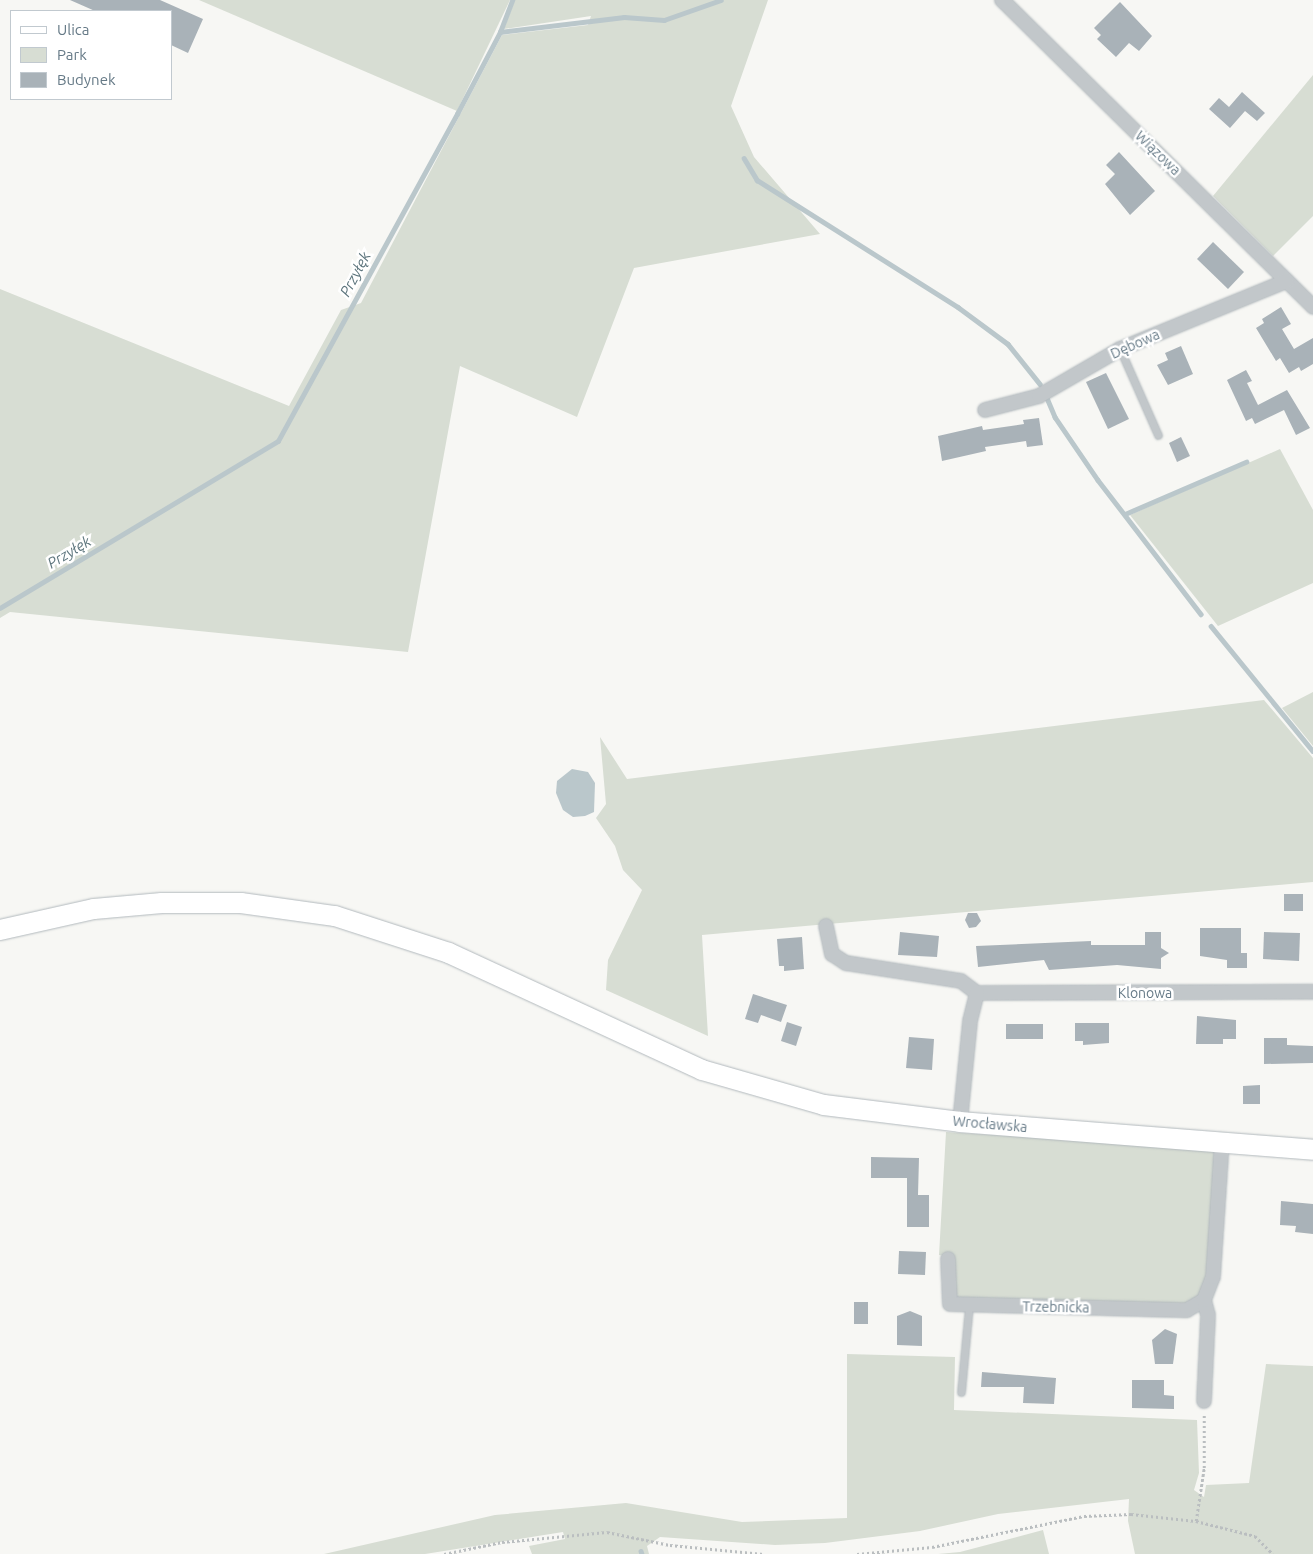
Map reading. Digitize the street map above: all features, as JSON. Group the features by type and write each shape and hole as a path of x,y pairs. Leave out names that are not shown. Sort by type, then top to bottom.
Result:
{"street":[{"name":"Wiązowa","path":"1002,0 1313,307"},
{"name":"Dębowa","path":"985,410 1039,396 1120,349 1288,281"},
{"name":"Wrocławska","path":"0,930 94,909 162,903 241,903 335,916 449,953 674,1059 730,1080 824,1105 960,1122 1313,1150"},
{"path":"826,926 832,954 846,963 961,981 977,993 970,1021 960,1122"},
{"name":"Klonowa","path":"977,993 1313,992"},
{"path":"1204,1401 1208,1316 1204,1300 1213,1277 1222,1143"},
{"name":"Trzebnicka","path":"948,1259 950,1304 1187,1310 1204,1300"}],"lane":[{"path":"1120,349 1158,435"},
{"path":"961,1392 969,1305"}],"path":[{"path":"1196,1521 1204,1468 1204,1401"},
{"path":"857,1554 932,1547 1084,1516 1131,1514 1196,1521 1255,1536 1273,1554"},
{"path":"444,1554 502,1542 607,1532 670,1545 764,1554"}],"green space":[{"path":"199,0 510,0 457,111"},
{"path":"515,0 768,0 731,106 754,157 820,234 634,268 577,417 460,366 408,652 10,612 0,618 0,289 289,406 341,310 361,303 502,35 588,25 591,16 504,29"},
{"path":"1313,75 1313,216 1273,256 1213,196"},
{"path":"1280,449 1313,510 1313,583 1218,626 1130,515"},
{"path":"1313,692 1313,746 1282,708"},
{"path":"1264,700 1313,758 1313,882 702,935 708,1036 606,990 608,960 642,890 623,870 615,846 596,818 606,804 600,737 627,779"},
{"path":"946,1132 1209,1148 1217,1155 1205,1292 1194,1304 961,1301 955,1294 952,1257 939,1255"},
{"path":"847,1354 955,1357 954,1410 1197,1420 1199,1473 1194,1490 1204,1497 1206,1485 1249,1483 1266,1364 1313,1366 1313,1554 1135,1554 1128,1521 1129,1499 998,1514 920,1531 825,1543 775,1545 660,1537 647,1546 649,1554 532,1554 529,1546 565,1539 563,1532 425,1554 324,1554 495,1515 626,1503 742,1522 847,1518"},
{"path":"1043,1530 1049,1554 938,1554 960,1552"}],"shaded area":[{"path":"572,769 588,772 595,783 594,812 585,816 573,817 563,810 556,793 557,781"}],"building":[{"path":"70,0 160,0 203,19 188,53 172,45 172,10 93,10"},
{"path":"1120,2 1152,36 1139,51 1129,43 1116,57 1097,39 1101,35 1094,28"},
{"path":"1242,92 1265,113 1257,121 1245,111 1230,128 1209,109 1219,98 1229,107"},
{"path":"1119,152 1155,191 1130,215 1105,184 1115,174 1106,165"},
{"path":"1213,242 1244,272 1228,289 1197,259"},
{"path":"1281,307 1291,324 1282,329 1294,349 1313,338 1313,364 1301,371 1299,367 1289,373 1280,358 1276,361 1256,328 1264,323 1262,319"},
{"path":"1181,346 1193,374 1168,385 1157,365 1168,360 1165,353"},
{"path":"1246,370 1252,381 1247,383 1258,405 1287,390 1310,428 1296,435 1284,410 1255,424 1252,418 1246,421 1227,380"},
{"path":"1106,373 1129,419 1108,429 1086,382"},
{"path":"1039,418 1043,445 1027,447 1026,441 985,447 986,451 942,461 938,436 982,426 983,430 1024,424 1023,420"},
{"path":"1181,437 1190,456 1177,462 1169,443"},
{"path":"1284,894 1303,894 1303,911 1284,911"},
{"path":"968,913 977,913 981,921 976,927 969,928 965,920"},
{"path":"1200,928 1241,928 1241,953 1247,953 1247,968 1227,968 1227,960 1200,956"},
{"path":"900,932 939,936 937,957 898,955"},
{"path":"1145,932 1161,932 1161,948 1169,953 1161,958 1161,969 1117,965 1049,970 1044,960 978,967 976,946 1091,941 1091,945 1145,945"},
{"path":"1264,932 1300,933 1299,961 1263,959"},
{"path":"802,937 804,969 784,971 784,966 779,966 777,939"},
{"path":"753,994 787,1005 781,1022 761,1015 758,1023 745,1019"},
{"path":"1197,1016 1236,1020 1236,1039 1223,1039 1223,1044 1196,1044"},
{"path":"787,1022 802,1027 796,1046 781,1041"},
{"path":"1075,1023 1109,1023 1109,1043 1083,1045 1083,1041 1075,1041"},
{"path":"1006,1024 1043,1024 1043,1039 1006,1039"},
{"path":"909,1037 934,1039 932,1070 906,1068"},
{"path":"1264,1038 1287,1038 1287,1045 1313,1046 1313,1063 1264,1064"},
{"path":"1260,1085 1260,1104 1243,1104 1243,1086"},
{"path":"871,1157 919,1158 918,1195 929,1195 929,1227 907,1227 907,1178 871,1178"},
{"path":"1281,1201 1313,1204 1313,1234 1295,1232 1296,1226 1280,1225"},
{"path":"899,1251 926,1252 925,1275 898,1274"},
{"path":"854,1302 868,1302 868,1324 854,1324"},
{"path":"910,1311 922,1316 922,1346 897,1345 897,1316"},
{"path":"1165,1329 1177,1334 1173,1364 1155,1364 1152,1340"},
{"path":"982,1372 1056,1378 1054,1404 1023,1403 1024,1387 981,1387"},
{"path":"1132,1380 1164,1380 1164,1395 1174,1396 1174,1409 1132,1408"}],"waterway":[{"name":"Przyłęk","path":"0,608 278,441 457,114 500,32 512,0"},
{"name":"Przyłęk","path":"500,32 624,17 664,20 721,0"},
{"path":"744,158 757,180 958,307 1008,344 1040,384"},
{"path":"1047,398 1055,417 1098,480 1201,614"},
{"path":"1125,514 1246,462"},
{"path":"1211,626 1313,751"}]}
